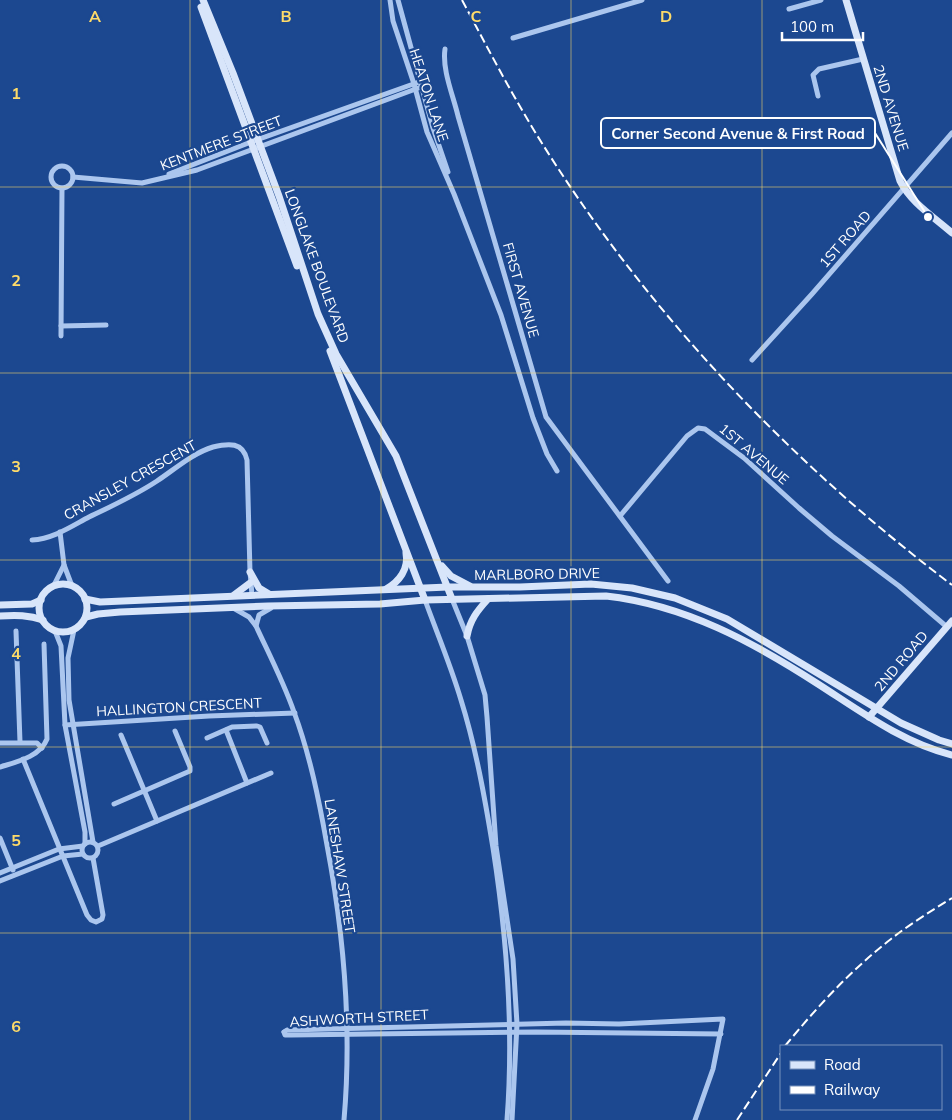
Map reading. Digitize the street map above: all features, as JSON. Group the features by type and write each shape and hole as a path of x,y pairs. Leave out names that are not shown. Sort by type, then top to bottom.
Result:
{"main road":[{"name":"LONGLAKE BOULEVARD","path":"199,0 214,45 279,196 318,314 425,600"},
{"name":"LONGLAKE BOULEVARD","path":"203,0 233,74 256,144"},
{"name":"2ND AVENUE","path":"846,0 897,173 904,189 952,233"},
{"name":"LONGLAKE BOULEVARD","path":"334,354 396,456 452,600"},
{"path":"386,590 403,574 407,558 404,545"},
{"path":"438,560 451,576 472,587"},
{"path":"250,572 259,588 270,595"},
{"path":"231,596 243,590 250,583"},
{"path":"62,584 72,586 80,591 85,598 86,617 74,630 55,631 44,620 40,609 41,600 46,592 54,587 62,584"},
{"name":"MARLBORO DRIVE","path":"85,598 100,602 448,587 591,584 632,588 675,598 727,619 877,709 916,730 952,744"},
{"path":"252,595 256,601 271,606"},
{"name":"MARLBORO DRIVE","path":"86,617 120,612 380,604 425,600 606,596 632,599 707,622 744,639 870,718 929,748 952,755"},
{"path":"0,606 32,604 41,600"},
{"path":"467,636 474,614 488,600"},
{"path":"0,616 23,615 44,620"},
{"name":"2ND ROAD","path":"870,718 949,624"}],"street":[{"name":"HEATON LANE","path":"390,0 393,21 418,85"},
{"name":"HEATON LANE","path":"398,0 428,132 501,315 533,418 547,454 557,471"},
{"path":"514,38 642,0"},
{"path":"789,9 821,0"},
{"name":"FIRST AVENUE","path":"445,49 445,64 458,116 546,417 620,516"},
{"path":"818,96 813,80 815,72 819,69 863,59"},
{"name":"KENTMERE STREET","path":"73,177 136,184 197,170 256,144 418,85"},
{"name":"1ST ROAD","path":"752,360 952,133"},
{"path":"58,166 65,166 71,170 73,177 71,184 62,188 55,185 52,179 52,172 58,166"},
{"path":"61,336 62,188"},
{"path":"61,326 106,325"},
{"name":"1ST AVENUE","path":"620,516 687,436 698,428 705,429 744,458 832,536 949,624"},
{"name":"CRANSLEY CRESCENT","path":"32,540 45,538 60,532 146,487 204,450 220,446 238,446 243,449 247,460 250,583 252,595"},
{"path":"620,516 668,580"},
{"path":"60,532 64,565 72,586"},
{"path":"54,587 64,565"},
{"path":"425,600 461,700 494,846 513,960 518,1033 512,1120"},
{"path":"452,600 467,636 484,695 494,846 507,968 509,1085 506,1120"},
{"path":"256,626 259,615 271,606"},
{"name":"LANESHAW STREET","path":"235,609 249,617 256,626 294,713 317,791 335,886 344,961 347,1028 344,1120"},
{"path":"0,881 64,856 83,854 88,858 93,858 98,854 69,700 68,658 74,630"},
{"path":"16,631 20,742"},
{"path":"55,631 61,646 65,725 85,832 83,854"},
{"path":"0,767 23,759 44,745 47,734 44,644"},
{"name":"HALLINGTON CRESCENT","path":"65,725 294,713"},
{"path":"207,738 236,726 257,726 260,727 267,743"},
{"path":"226,730 247,783"},
{"path":"114,804 190,772 175,731"},
{"path":"121,734 157,821"},
{"path":"0,743 37,743 42,748"},
{"path":"23,759 87,915 90,920 96,922 102,919 103,913 93,858"},
{"path":"0,873 61,849 96,844 157,821 271,773"},
{"path":"0,838 15,875"},
{"name":"ASHWORTH STREET","path":"723,1019 721,1034 418,1032 291,1035 284,1032 287,1030 347,1028 619,1024 723,1019"},
{"path":"695,1120 713,1070 721,1034"}],"railway":[{"path":"462,0 525,116 577,197 671,320 722,378 832,486 891,537 952,585"},
{"path":"786,1045 822,1003 862,963 906,928 952,898"},
{"path":"737,1120 780,1055"}],"place":[{"name":"Corner Second Avenue & First Road","path":"928,217"}]}
